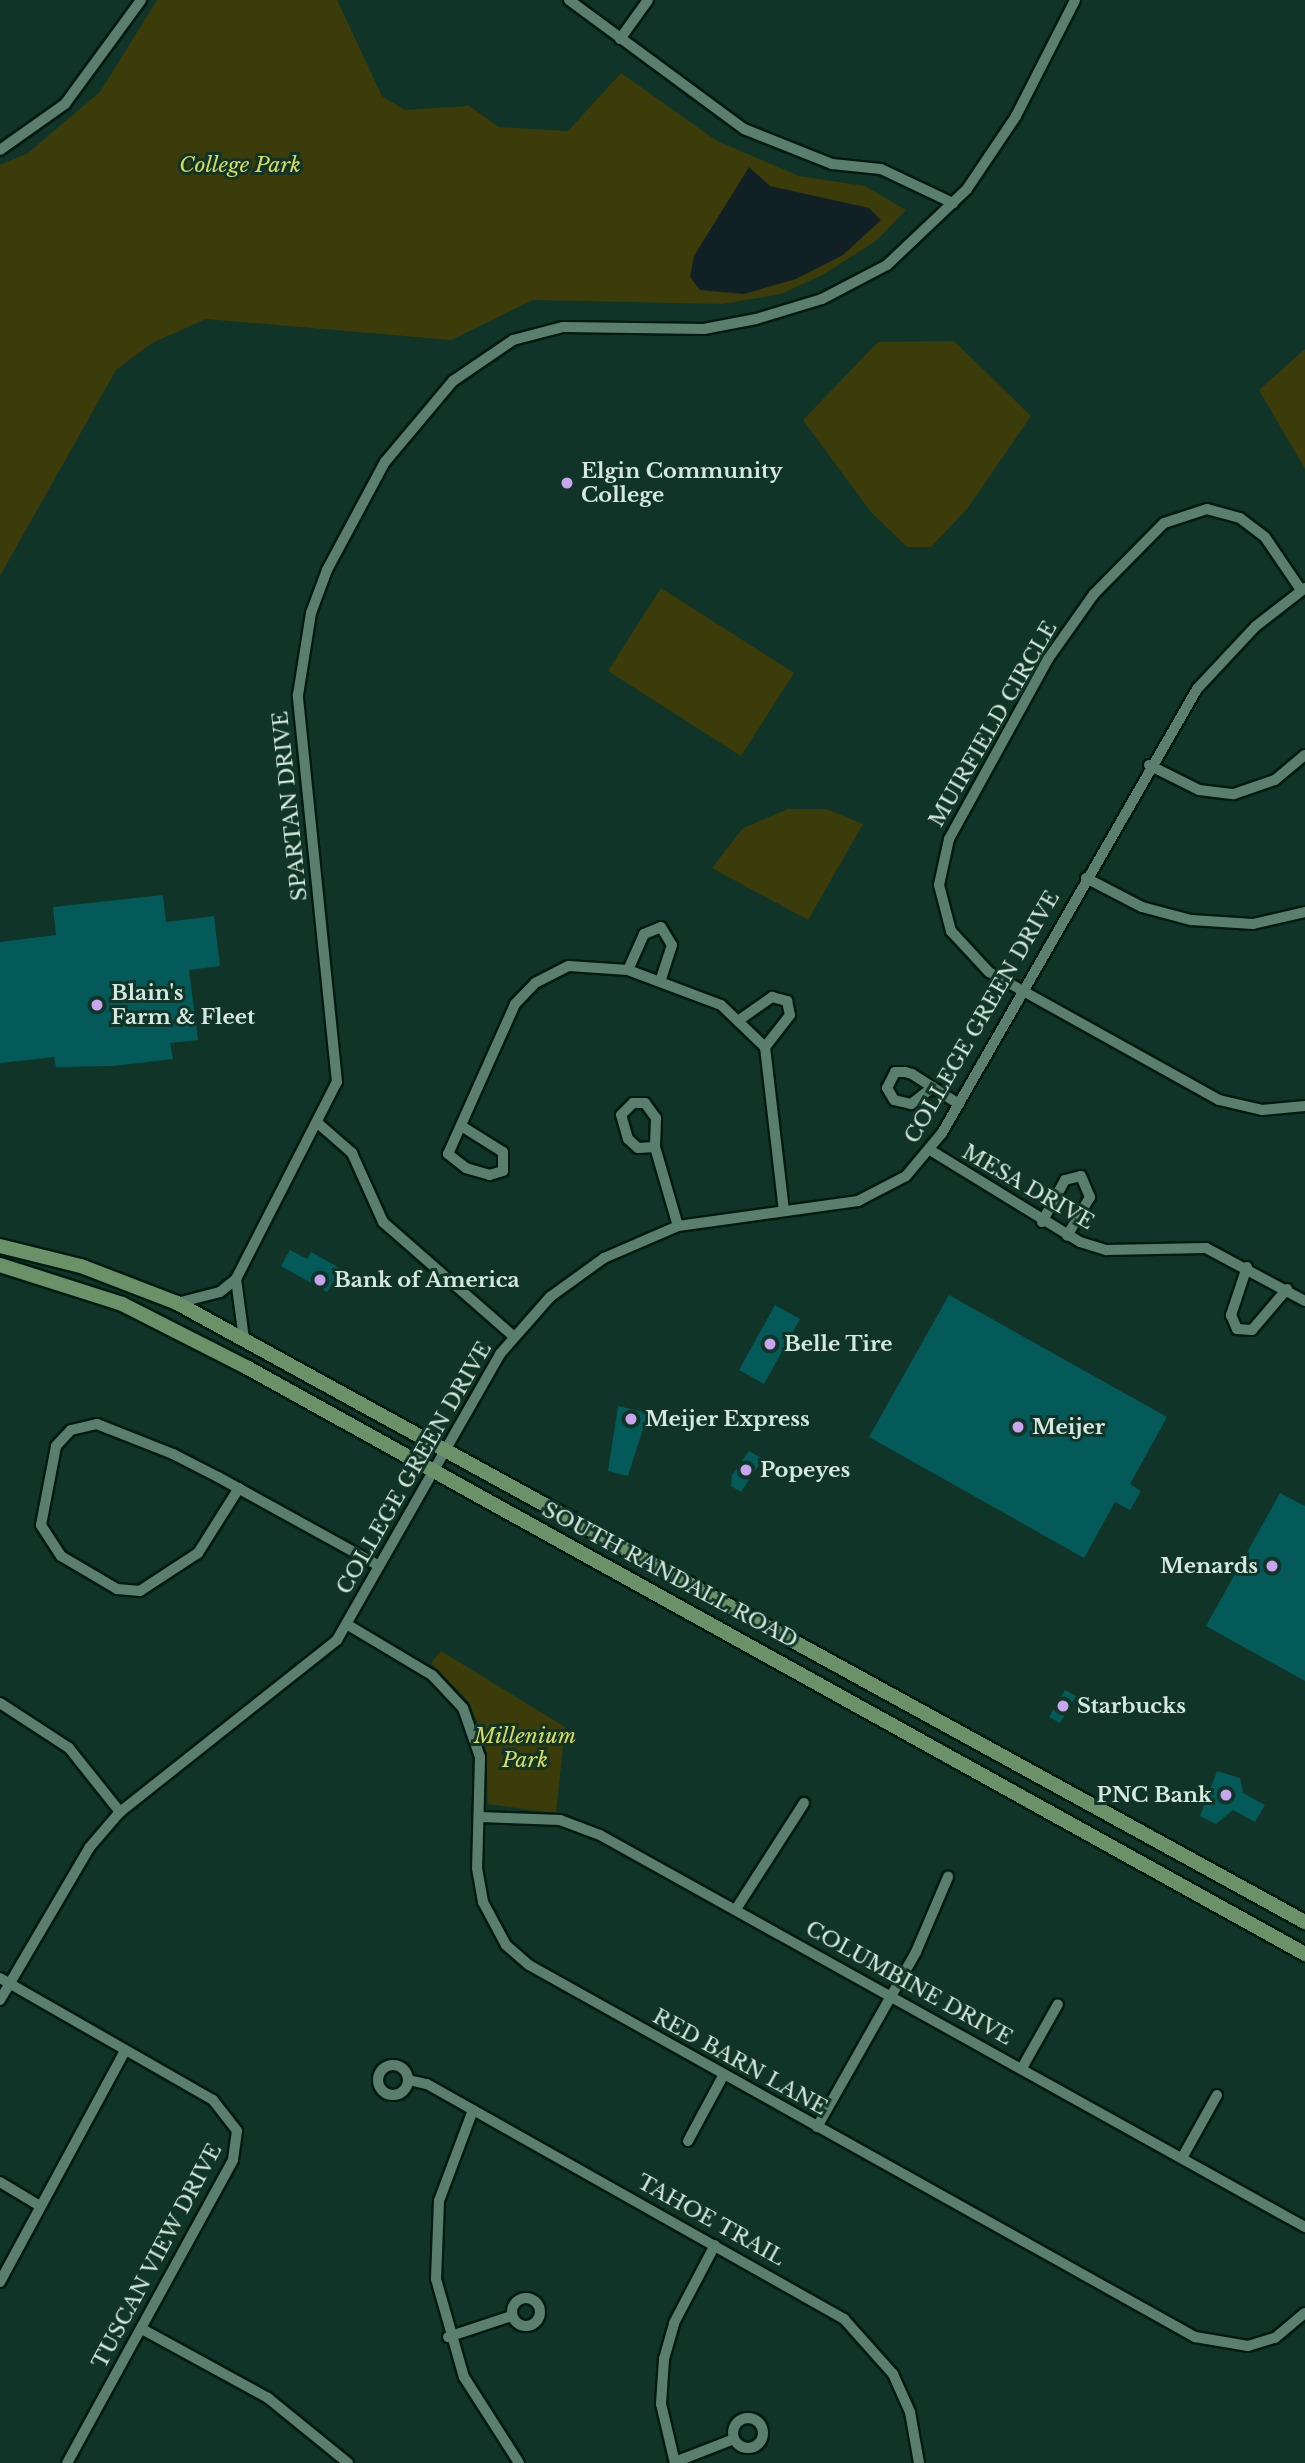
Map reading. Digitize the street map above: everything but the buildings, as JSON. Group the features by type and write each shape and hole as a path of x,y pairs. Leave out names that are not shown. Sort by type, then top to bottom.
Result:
{"main road":[{"name":"SOUTH RANDALL ROAD","path":"0,1246 81,1266 177,1303 1305,1922"},
{"name":"SOUTH RANDALL ROAD","path":"0,1265 122,1304 432,1470 1305,1954"}],"street":[{"path":"569,0 744,129 832,164 881,169 953,203"},
{"path":"620,39 649,0"},
{"name":"SPARTAN DRIVE","path":"236,1279 320,1125 337,1082 337,1046 298,695 311,613 327,569 385,462 453,381 513,340 596,325 704,329 822,299 887,265 953,203 1016,116 1075,0"},
{"path":"0,150 65,104 138,1"},
{"name":"MUIRFIELD CIRCLE","path":"1303,589 1257,528 1231,513 1198,510 1148,537 1072,624 958,821 942,863 939,900 960,944 989,972 1219,1100 1262,1110 1305,1106"},
{"name":"COLLEGE GREEN DRIVE","path":"0,2000 5,1980 33,1942 89,1848 120,1812 299,1676 348,1625 443,1448 512,1335 604,1258 678,1226 870,1196 906,1176 930,1150 959,1104 1149,765 1197,689 1303,589"},
{"path":"1149,765 1199,790 1234,794 1275,780 1305,755"},
{"path":"1086,878 1142,907 1191,920 1253,923 1305,912"},
{"path":"628,970 644,934 661,927 672,944 660,981"},
{"path":"463,1127 503,1152 505,1167 490,1175 459,1166 448,1154 523,995 569,966 628,970 660,981 742,1018 765,1047 784,1211"},
{"path":"742,1018 772,997 787,1001 790,1015 765,1047"},
{"path":"933,1087 959,1104"},
{"path":"655,1147 638,1148 628,1139 621,1115 633,1103 645,1103 656,1118 655,1147 678,1226"},
{"path":"320,1125 352,1153 383,1222 512,1335"},
{"name":"MESA DRIVE","path":"930,1150 1067,1236 1107,1250 1206,1248 1247,1267 1305,1301"},
{"path":"1042,1222 1065,1180 1081,1176 1090,1197 1067,1236"},
{"path":"1247,1267 1231,1315 1237,1329 1252,1330 1287,1289"},
{"path":"177,1303 220,1292 236,1279"},
{"path":"236,1279 244,1339"},
{"path":"239,1489 198,1553 155,1586 117,1589 61,1556 44,1535 48,1469 65,1435 89,1424 111,1427 239,1489 379,1566"},
{"name":"RED BARN LANE","path":"348,1625 432,1675 463,1708 480,1757 479,1886 506,1945 539,1972 1208,2342 1261,2344 1305,2314"},
{"path":"0,1703 69,1748 120,1812"},
{"path":"736,1909 804,1803"},
{"name":"COLUMBINE DRIVE","path":"480,1816 577,1825 736,1909 1305,2227"},
{"path":"817,2127 891,1996 948,1877"},
{"name":"TUSCAN VIEW DRIVE","path":"5,1980 223,2107 238,2142 142,2329 67,2463"},
{"path":"1022,2068 1058,2004"},
{"path":"0,2282 125,2051"},
{"path":"688,2141 723,2076"},
{"name":"TAHOE TRAIL","path":"409,2080 473,2110 829,2308 869,2343 903,2395 919,2463"},
{"path":"1182,2158 1217,2095"},
{"path":"473,2110 446,2172 436,2227 436,2278 448,2337 464,2377 519,2463"},
{"path":"0,2182 40,2206"},
{"path":"715,2245 674,2322 664,2359 662,2404 675,2462 734,2439"},
{"path":"448,2337 511,2316"},
{"path":"142,2329 268,2398 348,2463"}],"green space":[{"name":"College Park","path":"157,0 337,0 382,96 405,110 469,106 499,127 568,131 621,73 717,141 799,176 865,186 906,210 876,241 824,274 781,294 722,304 533,300 451,340 206,319 152,343 116,370 0,576 0,165 28,153 100,92"},
{"path":"954,341 1031,416 967,509 931,547 907,547 871,512 803,420 878,342"},
{"path":"1305,349 1305,469 1259,390"},
{"path":"661,588 794,673 741,756 608,671"},
{"path":"788,809 826,809 863,824 808,920 712,868 743,828"},
{"name":"Millenium Park","path":"441,1651 565,1727 556,1813 488,1804 485,1741 468,1701 431,1663"}],"shaded area":[{"path":"749,167 770,186 869,208 881,220 843,255 796,279 744,294 700,290 690,277 694,256"}],"place":[{"name":"Elgin Community College","path":"567,483"},
{"name":"Blain's Farm & Fleet","path":"97,1005"},
{"name":"Bank of America","path":"320,1280"},
{"name":"Belle Tire","path":"770,1344"},
{"name":"Meijer Express","path":"631,1419"},
{"name":"Meijer","path":"1018,1427"},
{"name":"Popeyes","path":"746,1470"},
{"name":"Menards","path":"1272,1566"},
{"name":"Starbucks","path":"1063,1706"},
{"name":"PNC Bank","path":"1226,1795"}]}
